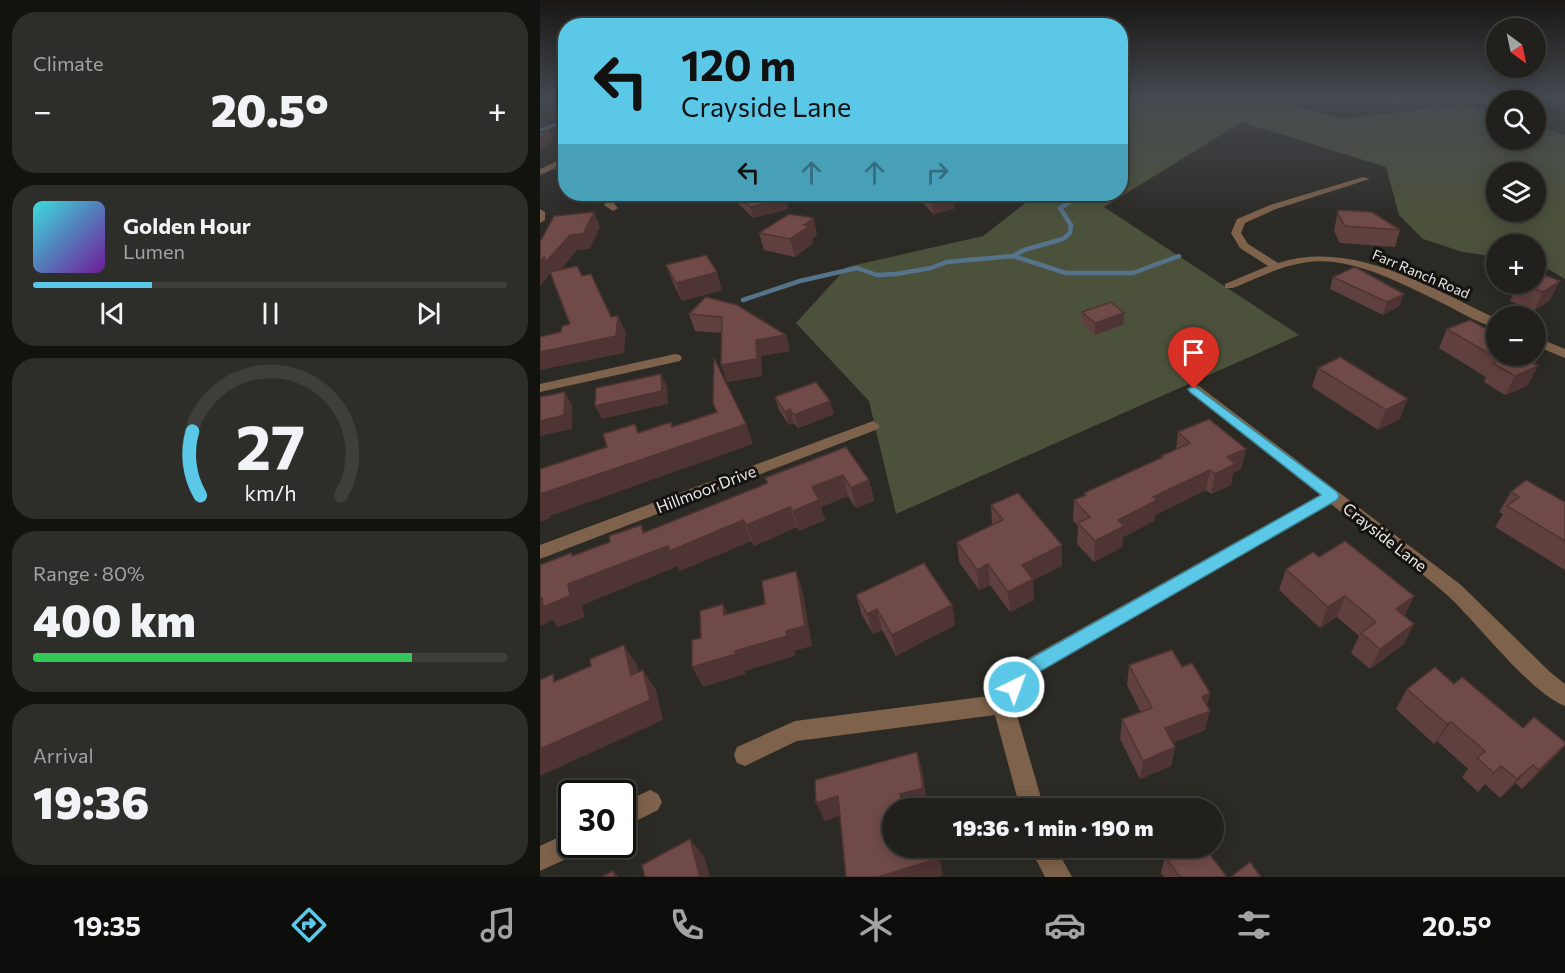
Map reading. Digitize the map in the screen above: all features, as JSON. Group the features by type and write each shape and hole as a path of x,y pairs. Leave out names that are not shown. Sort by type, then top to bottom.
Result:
{"street":[{"path":"540,172 558,163"},
{"path":"1277,267 1244,246 1236,233 1241,221 1273,207 1366,179"},
{"path":"612,201 609,205 613,208"},
{"path":"540,212 540,220"},
{"name":"Farr Ranch Road","path":"1228,286 1277,267 1311,258 1357,263 1486,319"},
{"path":"1546,345 1565,354"},
{"path":"540,388 675,358"},
{"name":"Crayside Lane","path":"1194,389 1454,590 1543,679 1565,696"},
{"name":"Hillmoor Drive","path":"540,552 873,426"},
{"path":"1029,798 1003,704 1025,670 1331,496"},
{"path":"745,755 795,732 1003,704"},
{"path":"636,809 650,802"},
{"path":"540,859 558,850"},
{"path":"1048,858 1059,877"}],"green space":[{"path":"1128,139 1215,139 1128,192"},
{"path":"1296,139 1486,139 1486,150 1546,150 1546,139 1565,139 1565,279 1546,268 1546,234 1486,234 1486,255 1463,252 1423,239 1399,215 1386,167"},
{"path":"1028,201 1114,201 1104,207 1299,335 896,514 869,401 796,323 847,267 983,236"}],"building":[{"path":"744,201 777,201 750,207"},
{"path":"1338,210 1372,212 1400,230 1345,226"},
{"path":"594,212 583,234 570,235 546,262 544,257 540,261 540,242 554,216"},
{"path":"789,214 814,218 804,225 810,226 790,239 759,233"},
{"path":"706,255 717,272 676,283 666,265"},
{"path":"577,266 582,276 591,274 611,317 618,316 616,336 540,352 540,337 561,332 562,326 570,324 550,272"},
{"path":"1355,267 1404,294 1387,302 1333,277"},
{"path":"1546,276 1560,281 1546,290"},
{"path":"706,297 737,305 786,335 756,340 757,359 721,365 722,317 689,314"},
{"path":"1111,302 1124,313 1095,323 1082,312"},
{"path":"1470,320 1486,329 1486,352 1447,329"},
{"path":"1340,357 1408,399 1386,410 1318,368"},
{"path":"714,358 746,424 540,494 540,469 607,447 603,434 635,424 638,433 671,422 672,427 717,412 713,403"},
{"path":"1498,366 1538,366 1515,376"},
{"path":"661,374 662,391 595,406 596,388"},
{"path":"816,382 830,401 794,415 790,409 785,412 775,397"},
{"path":"565,392 564,415 540,421 540,397"},
{"path":"1209,419 1246,449 1227,457 1235,464 1215,474 1210,470 1153,497 1157,500 1118,520 1124,526 1095,541 1078,523 1090,517 1074,500 1086,495 1084,493 1190,443 1178,432"},
{"path":"846,447 869,480 851,488 843,475 812,487 819,500 793,511 790,507 746,525 743,520 670,551 668,546 568,584 570,596 543,607 542,598 540,599 540,565 610,542 609,536 641,525 643,533 768,483 765,478"},
{"path":"1526,480 1565,502 1565,541 1507,506 1519,497 1511,492"},
{"path":"1018,493 1062,545 1022,565 1033,579 1008,592 988,564 977,570 957,542 1003,520 991,505"},
{"path":"1345,541 1414,596 1396,609 1414,624 1380,649 1361,633 1376,622 1345,596 1328,607 1286,569 1313,552 1319,557"},
{"path":"924,563 952,605 892,635 877,609 867,614 856,595"},
{"path":"796,571 805,626 786,631 787,636 735,651 736,654 692,667 692,640 701,638 700,611 723,604 724,615 765,604 762,581"},
{"path":"624,645 631,675 643,670 650,700 540,749 540,680 553,674 554,682 591,666 590,659"},
{"path":"1172,650 1182,667 1192,663 1210,693 1202,697 1210,711 1165,728 1175,747 1143,761 1122,719 1152,708 1129,665"},
{"path":"1435,667 1454,684 1462,677 1523,728 1534,717 1565,742 1565,745 1539,770 1533,765 1517,779 1501,766 1494,773 1477,758 1485,751 1451,722 1447,724 1407,689"},
{"path":"917,752 923,788 900,794 901,798 882,798 882,858 939,858 878,877 846,877 838,796 816,803 815,780"},
{"path":"690,839 700,877 645,877 642,865"},
{"path":"1166,858 1213,858 1227,877 1180,877"},
{"path":"1250,862 1261,877 1231,877"},
{"path":"613,871 614,877 602,877"}],"waterway":[{"path":"1013,256 1024,250 1063,239 1070,233 1071,225 1060,208 1071,201"},
{"path":"743,300 800,281 857,268 877,275 896,274 931,268 947,262 1013,256"},
{"path":"1013,256 1066,273 1133,273 1179,256"}],"route":[{"path":"1014,687 1025,670 1331,496 1194,389"}]}
